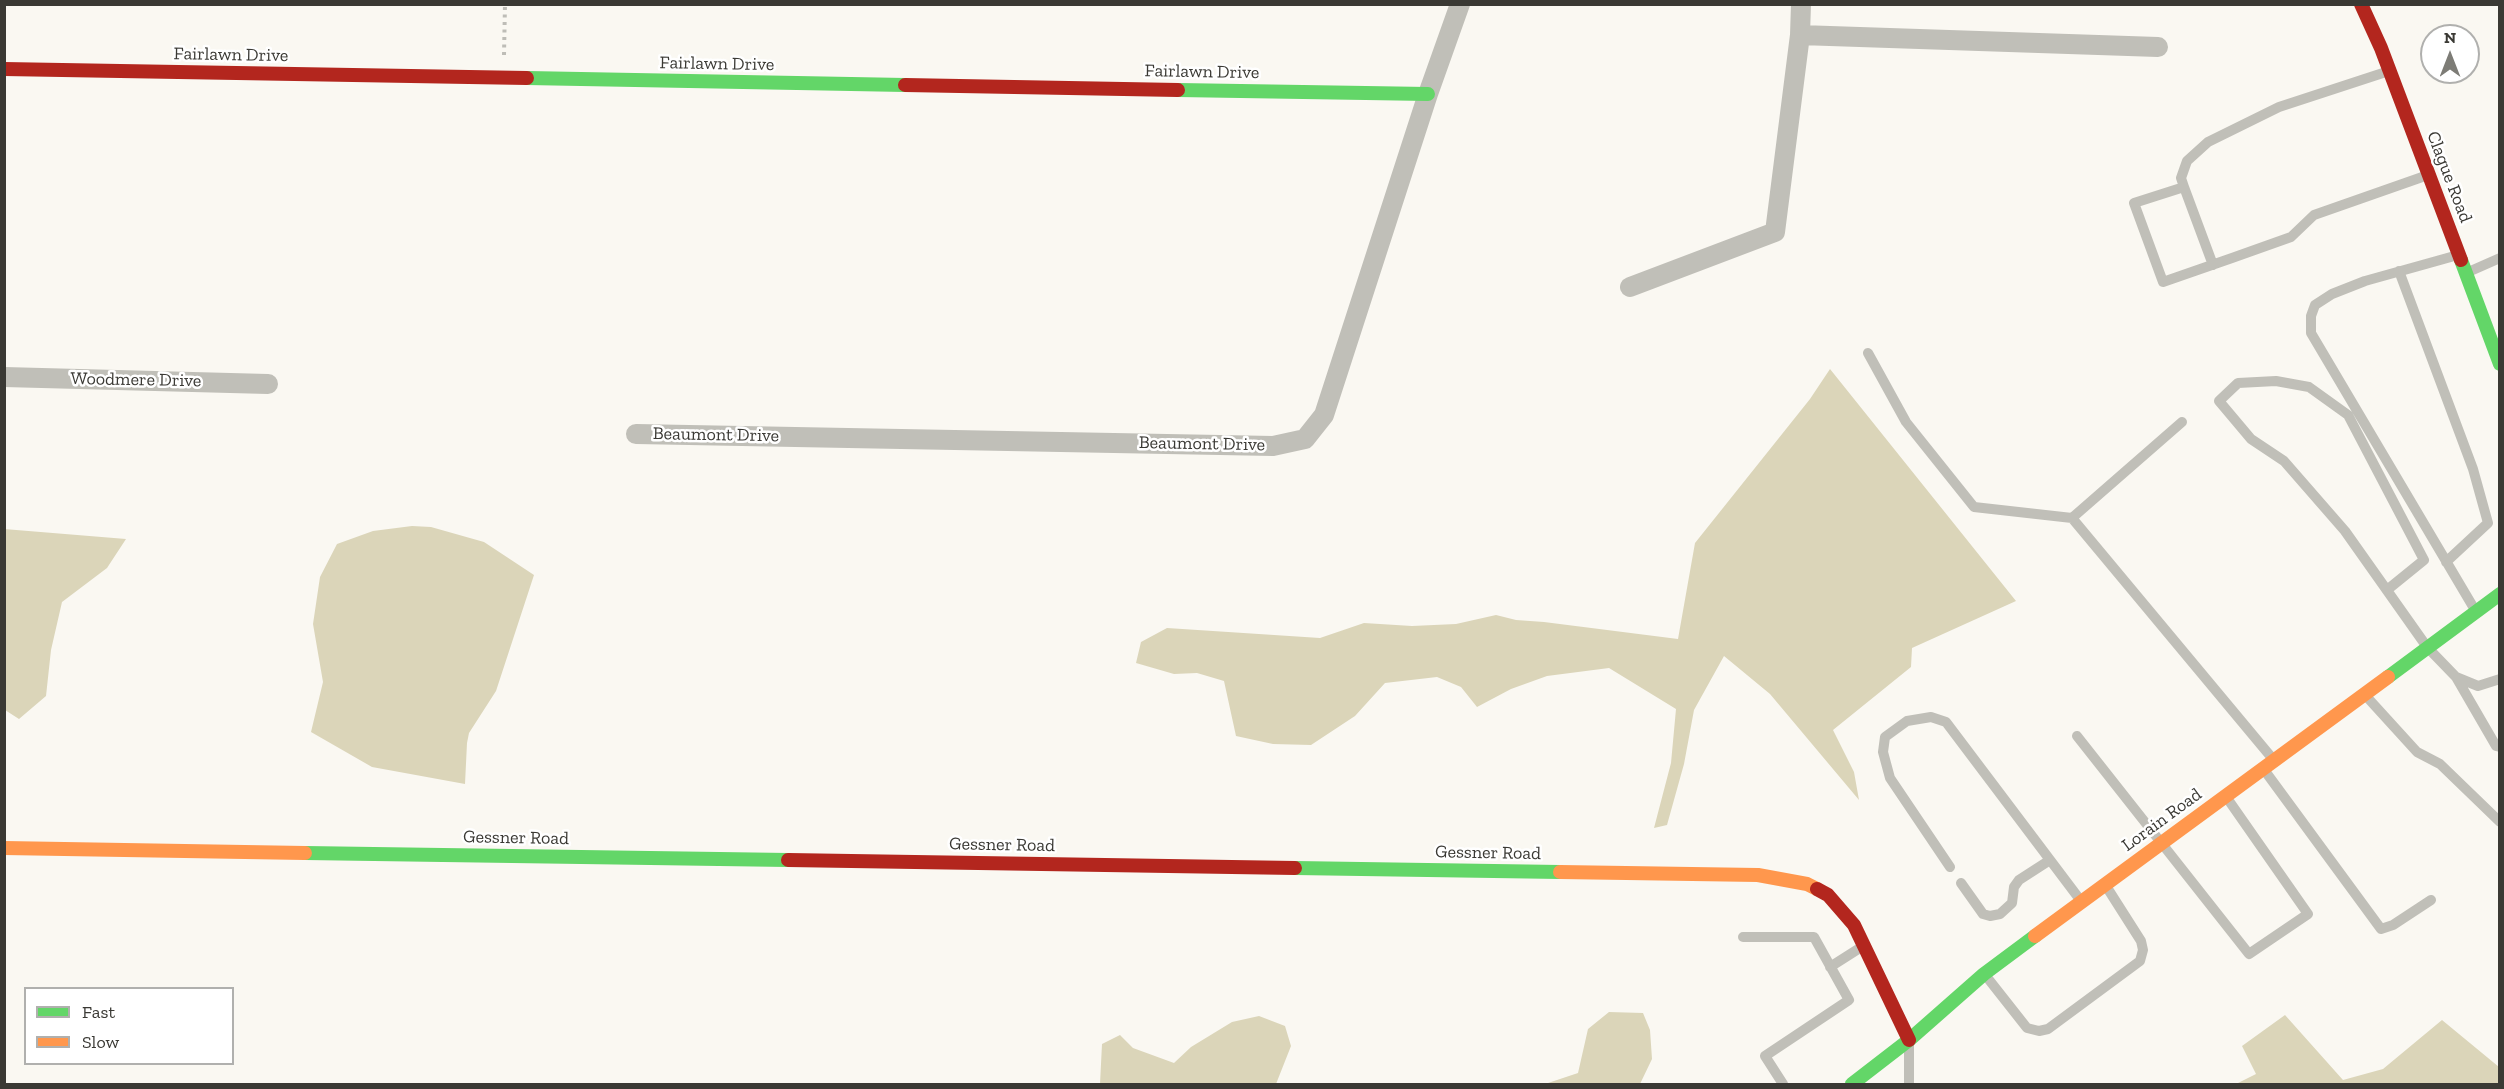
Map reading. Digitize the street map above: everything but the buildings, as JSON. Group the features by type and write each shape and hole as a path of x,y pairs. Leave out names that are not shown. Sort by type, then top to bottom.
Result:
{"street":[{"name":"Beaumont Drive","path":"636,434 1274,446 1305,439 1324,415 1428,94 1460,4"},
{"path":"1630,287 1775,232 1800,34 1801,4"},
{"name":"Clague Road","path":"2361,4 2389,70 2499,364"},
{"path":"1800,34 2158,47"},
{"name":"Fairlawn Drive","path":"4,69 1428,94"},
{"name":"Woodmere Drive","path":"4,377 268,384"},
{"name":"Lorain Road","path":"1852,1084 1909,1040 1984,975 2105,883 2160,845 2499,594"},
{"name":"Gessner Road","path":"4,848 1758,875 1807,884 1828,895 1854,925 1909,1040"}],"lane":[{"path":"2213,265 2181,178 2187,161 2208,142 2279,107 2389,70"},
{"path":"2184,188 2134,203 2163,282 2291,237 2314,215 2428,175"},
{"path":"2458,255 2332,294 2315,305 2311,316 2311,333 2476,611"},
{"path":"2465,273 2499,258"},
{"path":"2399,272 2473,469 2488,523 2446,562"},
{"path":"1868,353 1906,422 1974,507 2072,518 2269,764 2381,929 2394,925 2431,900"},
{"path":"2387,590 2424,560 2348,415 2309,387 2276,381 2238,383 2219,401 2251,439 2284,461 2345,531 2427,647 2456,677 2496,746 2499,747"},
{"path":"2072,518 2182,422"},
{"path":"2456,677 2478,686 2499,679"},
{"path":"2364,694 2416,752 2440,764 2499,822"},
{"path":"1950,867 1890,778 1883,753 1885,737 1907,721 1931,717 1946,722 2082,901"},
{"path":"2076,736 2160,845 2249,954 2308,914 2226,796"},
{"path":"1961,883 1983,914 1990,916 2000,914 2012,903 2014,887 2019,880 2050,860"},
{"path":"1984,975 2027,1028 2039,1031 2048,1029 2140,961 2143,950 2141,941 2105,883"},
{"path":"1743,937 1814,938 1849,1000 1765,1056 1783,1084"},
{"path":"1830,967 1864,945"},
{"path":"1909,1040 1909,1084"}],"path":[{"path":"504,56 505,4"}],"shaded area":[{"path":"1830,369 2016,601 1912,648 1911,667 1833,730 1854,772 1859,800 1770,694 1724,656 1694,710 1684,764 1667,825 1654,828 1671,763 1676,709 1609,668 1547,676 1511,689 1477,707 1461,687 1437,677 1385,683 1355,716 1311,745 1273,744 1236,736 1224,681 1197,673 1174,674 1136,663 1141,642 1167,628 1320,638 1364,623 1412,626 1456,624 1496,615 1516,620 1678,639 1695,543 1810,399"},
{"path":"412,526 431,527 484,542 534,575 496,691 469,733 465,784 372,767 311,732 323,682 313,624 320,577 337,544 373,531"},
{"path":"4,529 126,539 107,568 62,602 51,650 46,696 19,719 5,710"},
{"path":"1609,1012 1643,1013 1650,1030 1652,1059 1640,1084 1545,1084 1578,1073 1588,1029"},
{"path":"2285,1015 2343,1080 2383,1069 2442,1020 2499,1067 2499,1084 2236,1084 2256,1074 2242,1046"},
{"path":"1259,1016 1285,1026 1291,1046 1276,1084 1100,1084 1102,1044 1120,1035 1133,1048 1174,1063 1191,1047 1232,1022"}],"traffic: fast":[{"path":"527,78 905,85"},
{"path":"1178,90 1428,94"},
{"path":"2461,260 2500,364"},
{"path":"2388,677 2500,594"},
{"path":"305,853 788,860"},
{"path":"1295,868 1560,872"},
{"path":"1852,1084 1909,1040 1984,974 2035,936"}],"traffic: slow":[{"path":"2035,936 2388,677"},
{"path":"4,848 305,853"},
{"path":"1560,872 1758,875 1807,884 1817,889"}],"traffic: jam":[{"path":"2361,4 2381,48 2461,260"},
{"path":"4,69 527,78"},
{"path":"905,85 1178,90"},
{"path":"788,860 1295,868"},
{"path":"1817,889 1828,895 1854,925 1909,1040"}]}
